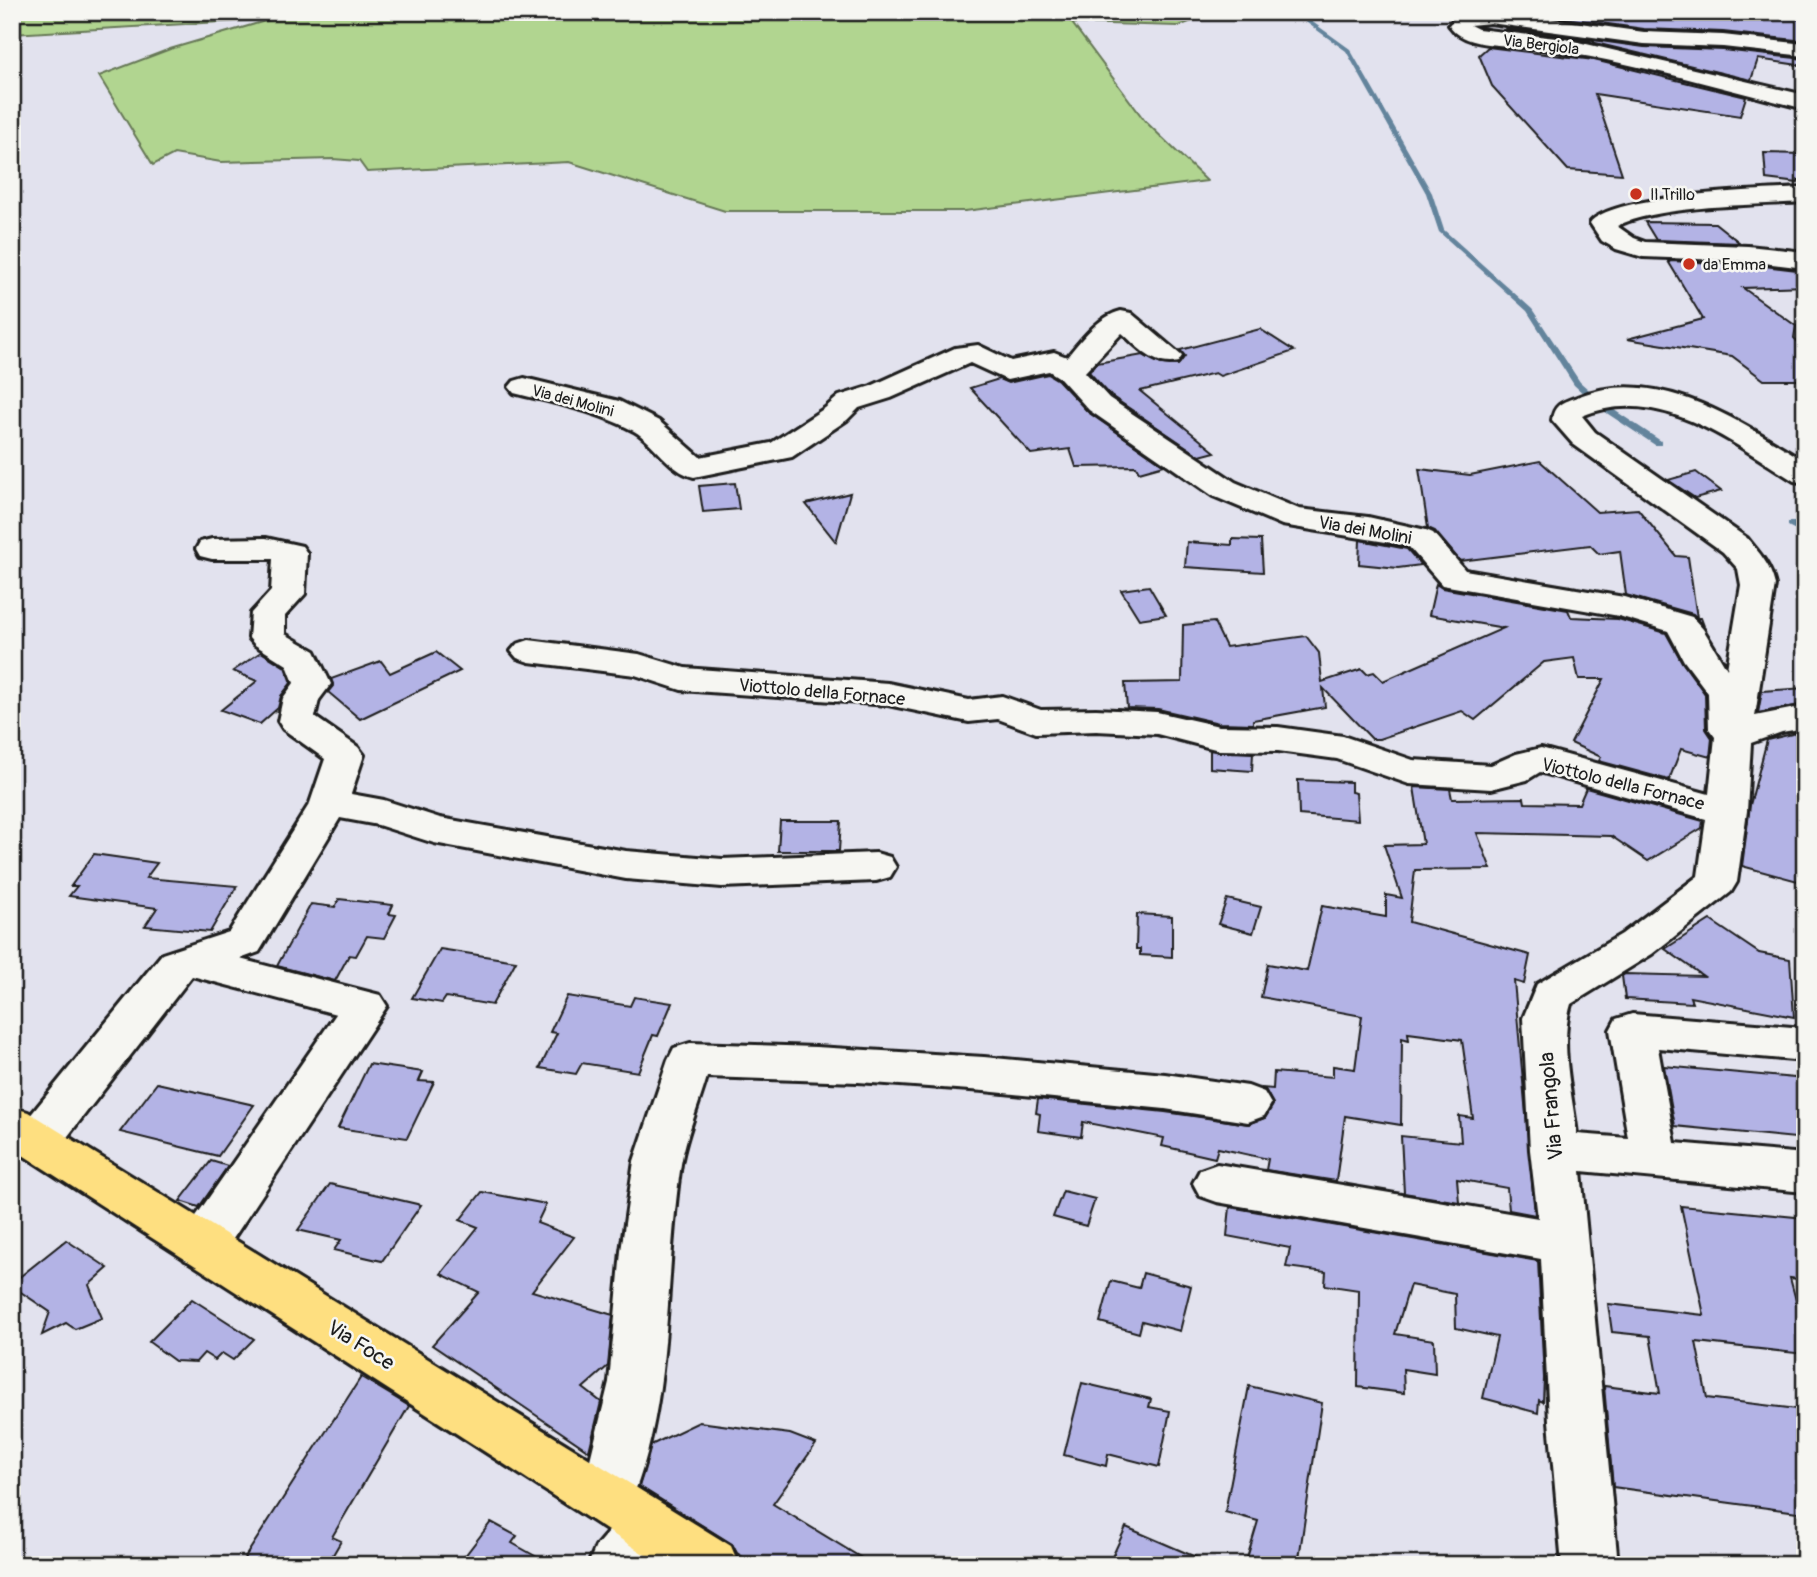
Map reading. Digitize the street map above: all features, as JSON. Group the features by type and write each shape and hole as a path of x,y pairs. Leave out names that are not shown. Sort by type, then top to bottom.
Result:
{"main road":[{"name":"Via Foce","path":"24,1133 202,1246 624,1530 711,1565"}],"street":[{"name":"Via Bergiola","path":"1805,50 1723,41 1644,38 1459,15 1459,26 1470,34 1565,45 1805,102"},
{"path":"1805,195 1740,198 1658,208 1625,213 1603,223 1605,230 1618,240 1648,250 1750,253 1805,260"},
{"path":"1070,372 1092,345 1121,319 1168,356"},
{"name":"Via dei Molini","path":"524,387 609,407 648,428 694,468 780,450 836,414 849,402 881,392 965,354 978,354 1004,371 1054,361 1070,372 1099,404 1201,476 1255,503 1293,518 1368,527 1414,537 1421,540 1454,578 1625,607 1680,624 1686,629 1702,661 1726,692 1726,722 1734,736"},
{"name":"Via Frangola","path":"1590,1565 1576,1421 1565,1243 1546,1065 1545,1018 1552,995 1637,944 1717,882 1727,811 1730,757 1758,585 1754,567 1735,545 1584,438 1567,420 1568,411 1599,399 1629,395 1659,399 1731,430 1805,474"},
{"path":"24,1133 177,965 244,942 329,803 345,755 296,721 301,698 313,684 302,659 267,639 268,613 288,594 290,553 265,548 212,549"},
{"name":"Viottolo della Fornace","path":"529,651 583,660 639,664 681,679 888,694 970,711 1002,707 1036,722 1096,720 1157,723 1220,737 1278,739 1343,748 1409,772 1491,777 1541,760 1666,797 1727,811"},
{"path":"1734,736 1775,722 1805,717"},
{"path":"329,803 384,813 434,830 626,865 722,873 876,867"},
{"path":"195,959 237,974 365,1006 202,1246"},
{"path":"1655,1160 1632,1030 1805,1045"},
{"path":"624,1530 616,1464 635,1382 646,1251 658,1161 690,1060 771,1060 962,1072 1178,1091 1248,1104"},
{"path":"1553,1150 1805,1173"},
{"path":"1217,1183 1565,1243"}],"green space":[{"path":"12,12 1215,12 1179,26 1072,23 1145,121 1207,181 965,211 725,211 569,162 367,172 359,161 332,159 221,162 174,154 153,165 99,76 170,49 272,19 12,34"}],"building":[{"path":"1522,12 1723,12 1805,20 1805,41 1723,32 1644,29"},
{"path":"1569,37 1644,47 1723,50 1805,59 1805,66 1758,59 1751,80"},
{"path":"1488,47 1594,60 1746,97 1740,116 1595,94 1622,174 1568,170 1492,86 1479,55"},
{"path":"1764,153 1805,154 1805,180 1798,180 1798,183 1766,179"},
{"path":"1645,222 1715,223 1740,243 1656,240"},
{"path":"1668,261 1748,264 1805,271 1805,286 1743,288 1796,326 1794,338 1805,349 1805,380 1764,380 1732,356 1627,339 1703,319"},
{"path":"1260,329 1294,351 1220,376 1215,373 1140,391 1215,452 1200,456 1111,396 1089,372 1097,363 1143,355 1161,364 1178,365 1185,356 1180,350"},
{"path":"1048,374 1058,380 1088,412 1164,465 1139,472 1136,466 1076,467 1070,449 1031,454 970,388 999,379 1008,383"},
{"path":"1540,461 1597,512 1638,509 1676,556 1688,557 1697,618 1701,618 1704,626 1693,614 1626,595 1620,551 1599,554 1590,545 1460,561 1435,531 1428,528 1419,469 1470,475"},
{"path":"1696,472 1721,491 1695,498 1668,480"},
{"path":"735,483 739,509 703,512 699,486"},
{"path":"850,493 836,542 806,504"},
{"path":"1232,539 1261,540 1263,572 1185,567 1187,542 1232,545"},
{"path":"1360,540 1407,549 1421,565 1398,568 1359,564"},
{"path":"1436,584 1442,588 1568,610 1571,617 1618,619 1666,633 1682,662 1705,694 1706,729 1712,738 1710,757 1681,749 1669,780 1599,761 1601,757 1571,743 1604,679 1579,679 1574,658 1544,662 1475,720 1462,711 1379,739 1372,739 1323,688 1325,707 1253,720 1253,724 1219,723 1158,709 1127,708 1125,683 1182,682 1183,625 1214,622 1226,647 1306,636 1319,653 1322,682 1362,669 1367,674 1374,672 1383,681 1504,628 1429,615"},
{"path":"1149,586 1166,615 1139,619 1121,590"},
{"path":"261,652 285,667 291,683 281,696 278,708 260,724 221,710 257,681 233,671"},
{"path":"436,652 460,671 360,719 328,692 333,686 331,679 381,661 390,673"},
{"path":"1805,688 1805,704 1758,713 1762,691"},
{"path":"1805,731 1805,883 1742,866 1750,805 1767,740"},
{"path":"1210,750 1253,753 1252,771 1210,768"},
{"path":"1298,780 1351,782 1351,792 1356,793 1358,820 1299,815"},
{"path":"1414,787 1450,789 1452,799 1524,798 1525,803 1579,804 1586,788 1703,821 1702,828 1648,861 1611,836 1477,833 1491,869 1415,870 1409,922 1530,955 1524,984 1514,981 1535,1215 1509,1210 1507,1188 1457,1179 1459,1202 1404,1193 1401,1136 1461,1142 1459,1116 1473,1118 1462,1040 1408,1033 1409,1040 1402,1038 1401,1125 1345,1116 1336,1181 1266,1170 1268,1159 1218,1148 1215,1158 1162,1146 1164,1138 1083,1122 1081,1137 1038,1131 1038,1099 1249,1124 1265,1118 1273,1105 1262,1088 1273,1089 1274,1072 1333,1077 1333,1066 1355,1069 1362,1016 1261,997 1268,964 1307,971 1322,906 1386,917 1386,895 1402,898 1384,845 1423,844"},
{"path":"780,821 841,821 839,851 778,851"},
{"path":"94,854 157,863 146,878 237,886 210,932 145,926 157,908 69,896 77,886 71,886"},
{"path":"339,899 393,905 389,914 396,915 384,938 367,936 356,956 349,955 335,981 277,966 311,904 335,907"},
{"path":"1227,899 1261,907 1253,933 1218,924"},
{"path":"1137,914 1172,916 1172,957 1140,955 1140,949 1136,949"},
{"path":"1710,920 1759,953 1790,959 1794,1017 1690,997 1692,1003 1625,999 1622,976 1625,974 1703,976 1665,949"},
{"path":"440,949 516,961 492,1005 446,997 442,1003 412,998"},
{"path":"567,996 630,1006 634,997 672,1003 658,1036 653,1035 638,1072 582,1063 576,1074 540,1068 557,1033 550,1032"},
{"path":"369,1064 423,1072 419,1081 434,1082 407,1138 338,1128"},
{"path":"1664,1066 1805,1079 1805,1139 1675,1126"},
{"path":"157,1083 254,1105 218,1156 120,1132"},
{"path":"211,1161 228,1166 199,1207 180,1201"},
{"path":"330,1184 421,1205 382,1261 334,1250 341,1240 298,1230"},
{"path":"1063,1191 1095,1199 1086,1226 1053,1217"},
{"path":"482,1192 546,1204 537,1223 574,1237 532,1291 613,1315 608,1366 583,1388 601,1402 589,1451 432,1345 479,1292 441,1274 478,1227 460,1220"},
{"path":"1681,1206 1805,1218 1805,1280 1790,1278 1805,1334 1805,1354 1696,1342 1707,1398 1805,1410 1805,1513 1613,1487 1604,1386 1660,1393 1650,1336 1612,1332 1608,1304 1704,1315"},
{"path":"1230,1207 1538,1261 1544,1378 1543,1402 1539,1400 1538,1413 1483,1398 1497,1337 1456,1328 1455,1294 1410,1285 1395,1334 1434,1340 1435,1374 1403,1369 1404,1393 1358,1387 1359,1290 1325,1285 1326,1272 1286,1267 1290,1248 1227,1236"},
{"path":"66,1240 108,1268 89,1285 102,1318 75,1329 66,1323 42,1335 50,1312 12,1286 12,1283"},
{"path":"1143,1273 1191,1286 1180,1331 1142,1321 1139,1333 1100,1322 1111,1281 1139,1288"},
{"path":"192,1299 254,1339 233,1360 222,1353 215,1360 204,1353 196,1362 175,1361 149,1342"},
{"path":"361,1377 409,1406 332,1537 341,1541 327,1565 240,1565"},
{"path":"1082,1383 1151,1399 1149,1407 1170,1411 1159,1467 1108,1454 1106,1466 1064,1455"},
{"path":"1249,1386 1322,1403 1298,1565 1245,1565 1258,1521 1225,1512"},
{"path":"699,1422 790,1434 816,1444 773,1504 873,1565 755,1565 737,1553 732,1544 639,1486 651,1445"},
{"path":"491,1522 517,1536 512,1543 551,1565 458,1565"},
{"path":"1126,1527 1214,1565 1126,1565 1112,1557"}],"waterway":[{"path":"1288,12 1305,19 1348,50 1429,193 1441,231 1530,310 1577,383 1602,406 1658,443"},
{"path":"1791,524 1805,533"}],"place":[{"name":"Il Trillo","path":"1636,194"},
{"name":"da Emma","path":"1689,264"}]}
